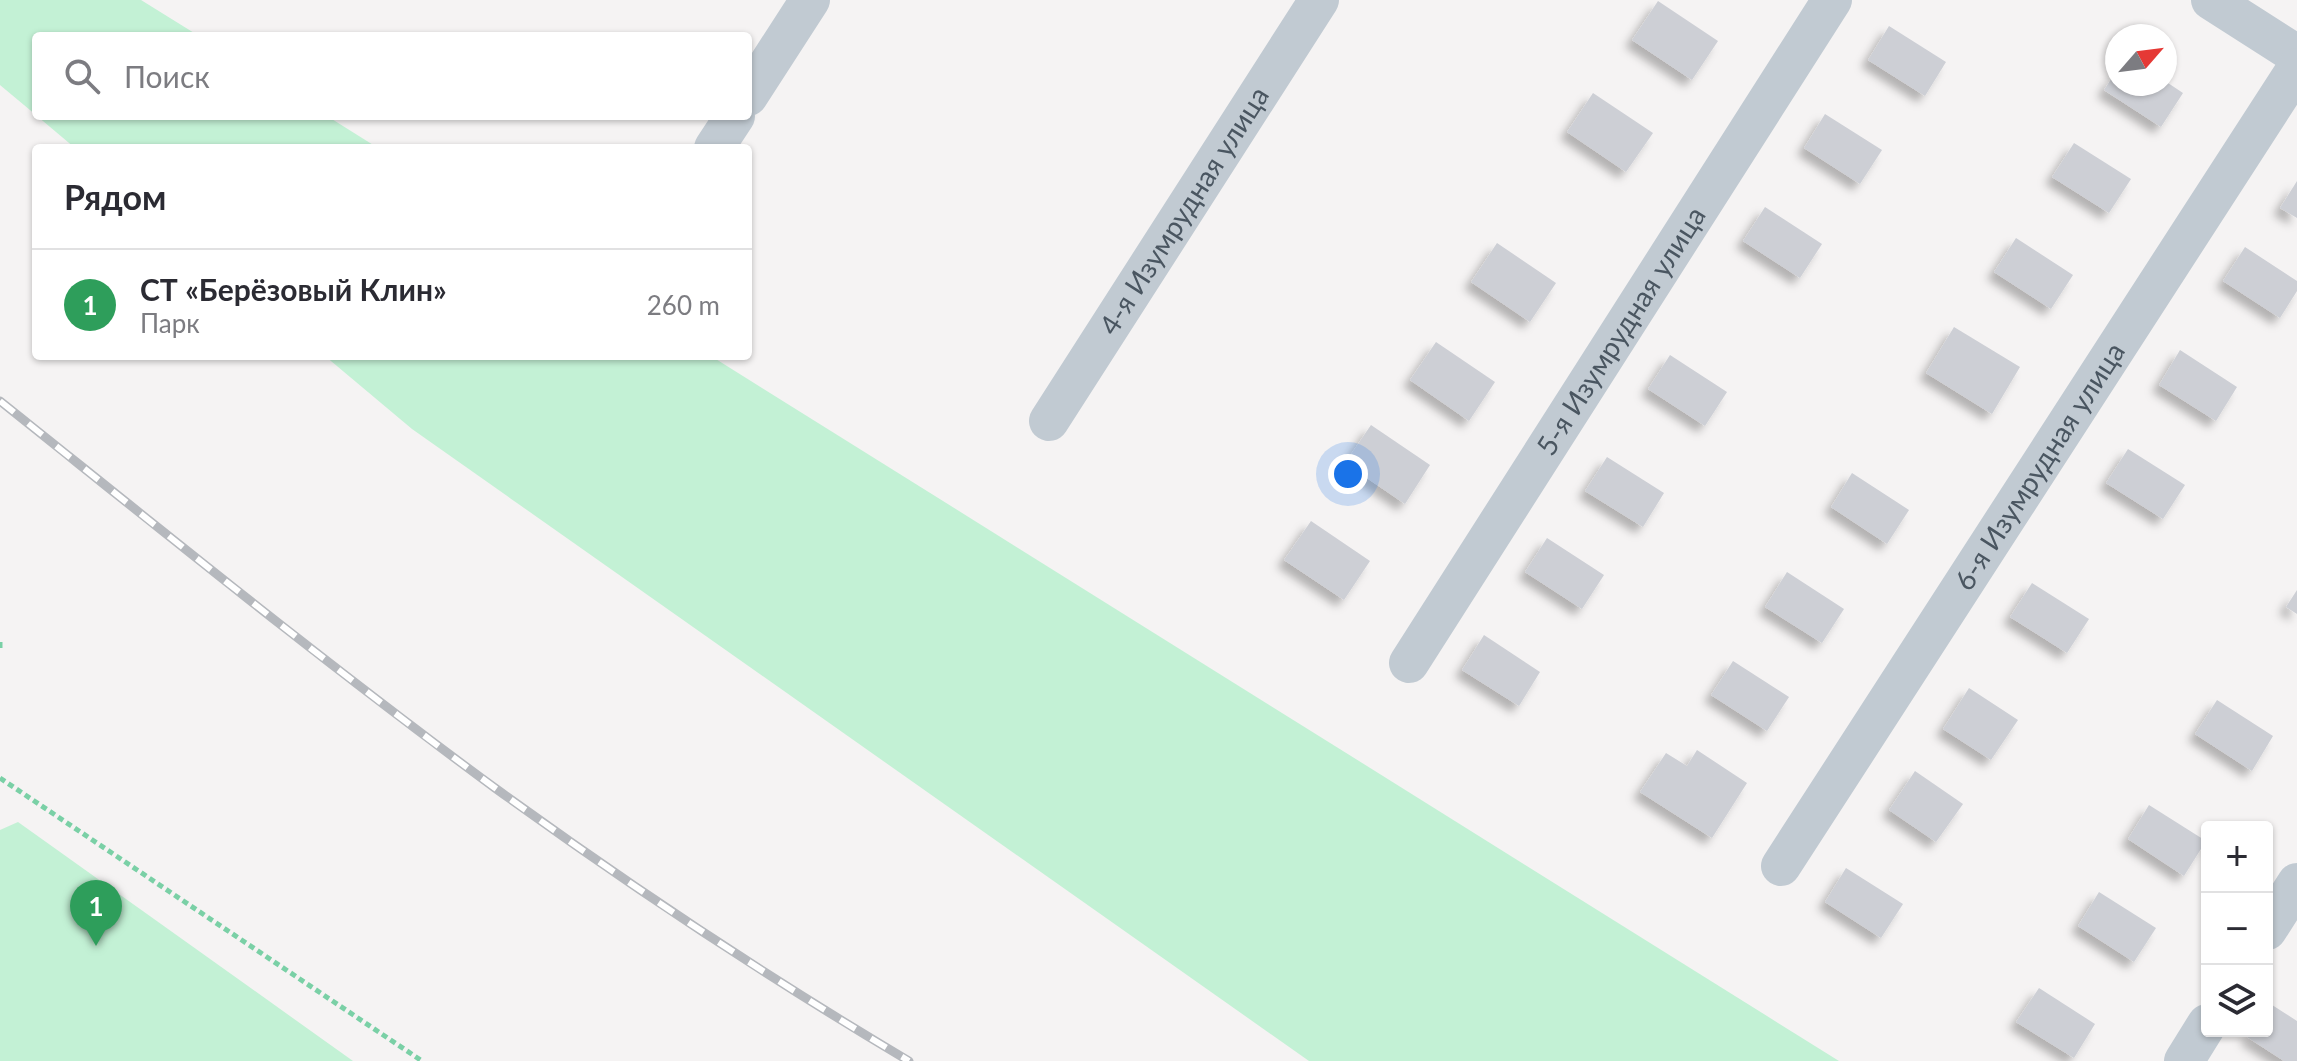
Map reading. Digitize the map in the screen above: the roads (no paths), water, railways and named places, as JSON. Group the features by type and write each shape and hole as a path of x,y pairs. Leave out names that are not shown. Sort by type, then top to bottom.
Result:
{"street":[{"path":"752,90 810,0"},
{"name":"4-я Изумрудная улица","path":"1049,421 1319,0"},
{"name":"5-я Изумрудная улица","path":"1409,663 1832,0"},
{"path":"2211,0 2297,55"},
{"name":"6-я Изумрудная улица","path":"1781,866 2297,68"},
{"path":"717,144 732,120"},
{"path":"2273,921 2297,883"},
{"path":"2184,1061 2201,1034"}],"railway":[{"path":"0,401 307,646 495,788 699,929 909,1061"}],"place":[{"name":"СТ «Берёзовый Клин»","path":"96,946"}]}
